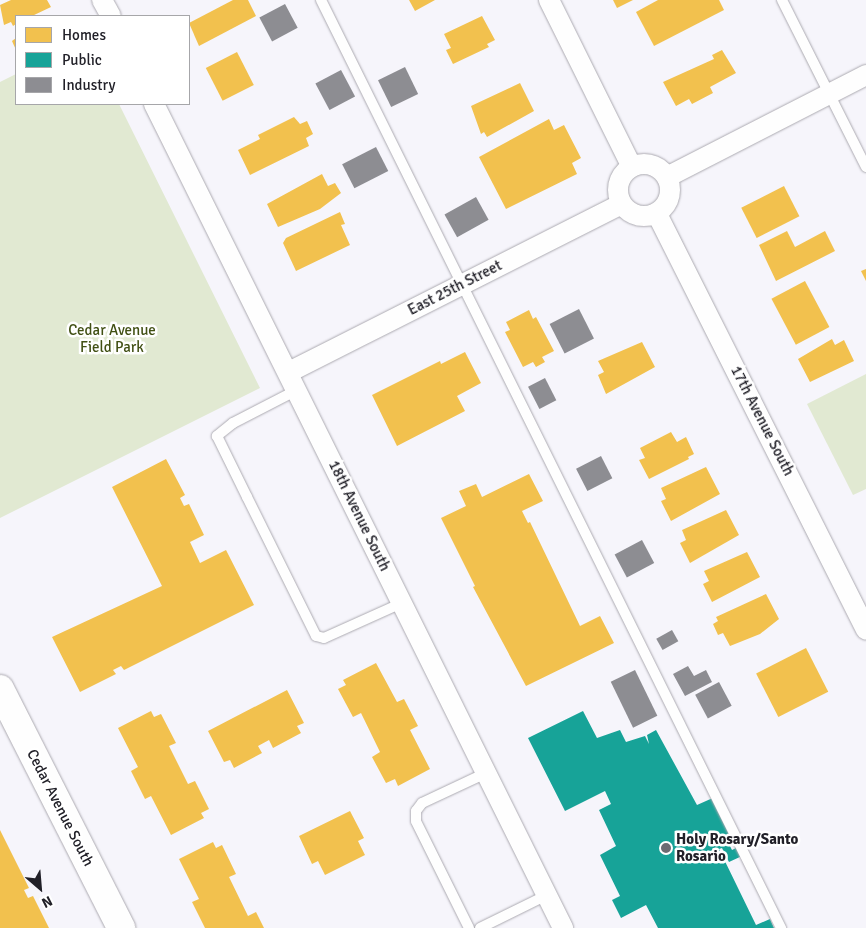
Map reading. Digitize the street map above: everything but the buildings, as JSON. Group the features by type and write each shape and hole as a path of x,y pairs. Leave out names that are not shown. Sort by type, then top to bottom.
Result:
{"main road":[{"name":"Cedar Avenue South","path":"0,689 121,928"}],"street":[{"path":"102,0 110,15"},
{"path":"549,0 632,167"},
{"path":"667,177 866,74"},
{"name":"18th Avenue South","path":"155,105 563,928"},
{"path":"647,164 667,177 668,201 657,214 633,214 621,204 618,196 620,179 632,167 647,164"},
{"name":"East 25th Street","path":"293,381 464,284 621,204"},
{"name":"17th Avenue South","path":"657,214 866,629"}],"lane":[{"path":"321,0 464,284 781,928"},
{"path":"782,0 866,168"},
{"path":"293,381 217,436 316,636 324,638 402,602"},
{"path":"469,928 416,821 416,811 422,803 486,773"},
{"path":"480,928 547,895"}],"green space":[{"name":"Cedar Avenue Field Park","path":"15,74 15,105 119,105 260,388 0,518 0,82"},
{"path":"866,374 866,489 853,495 807,404"}],"place":[{"name":"Holy Rosary/Santo Rosario","path":"666,848"}]}
